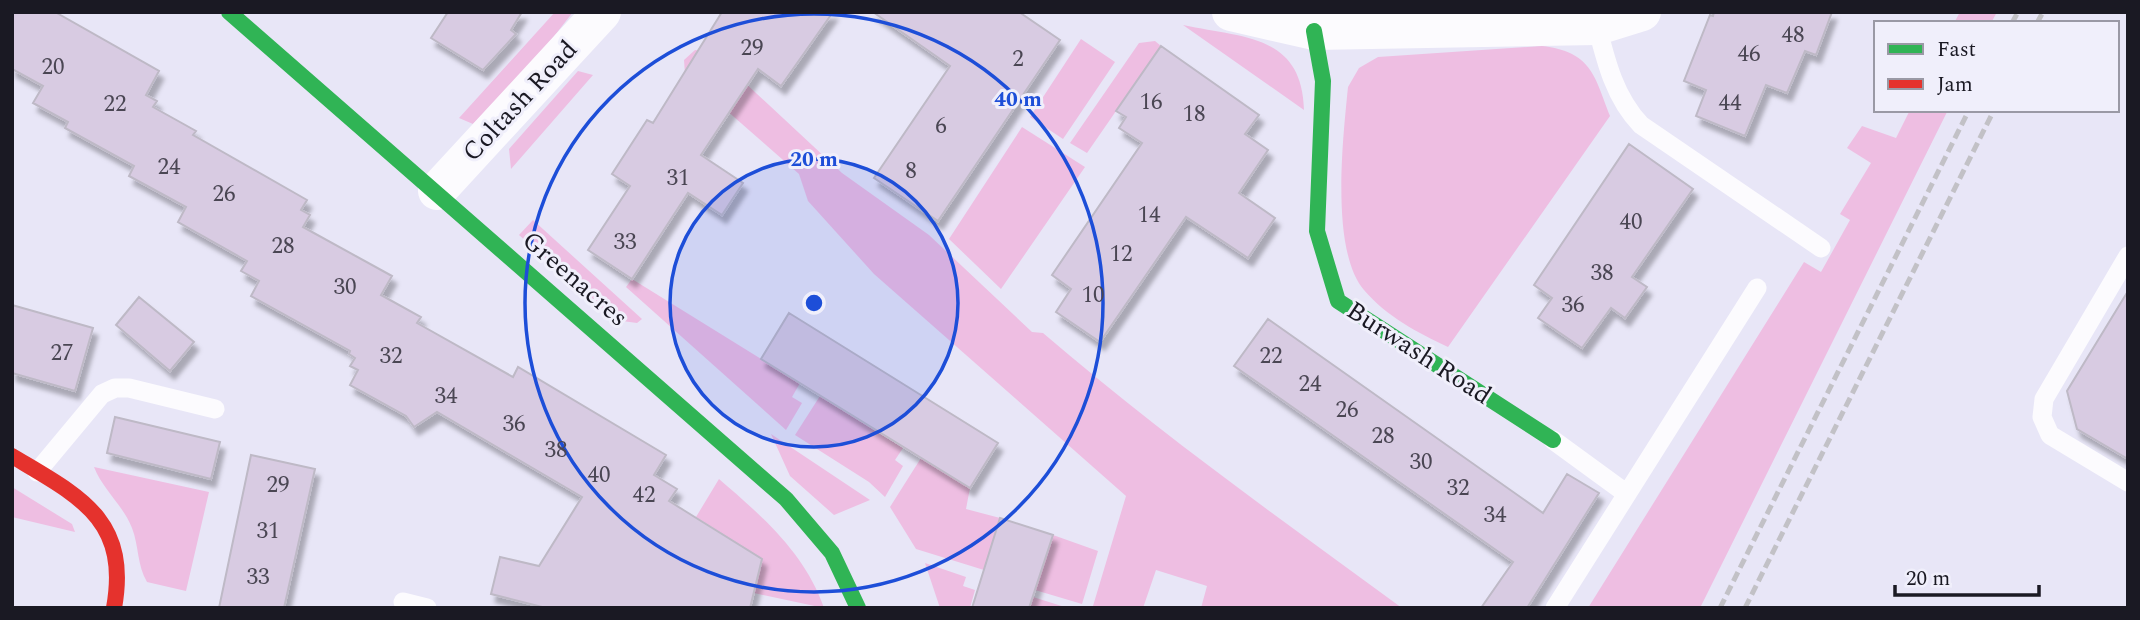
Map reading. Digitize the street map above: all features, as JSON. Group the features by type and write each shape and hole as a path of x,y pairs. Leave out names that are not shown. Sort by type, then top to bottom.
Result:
{"street":[{"name":"Greenacres","path":"229,12 437,191 786,499 832,553 858,608"},
{"name":"Coltash Road","path":"437,191 602,12"},
{"path":"1231,12 1314,31 1597,26 1642,12"},
{"name":"Burwash Road","path":"1314,31 1323,81 1317,231 1338,301 1553,440"},
{"path":"12,456 82,500 97,514 110,534 119,570 114,608"}],"lane":[{"path":"1597,26 1606,63 1625,108 1641,125 1821,248"},
{"path":"2128,256 2044,399 2042,417 2050,435 2128,482"},
{"path":"1555,608 1757,288"},
{"path":"37,472 102,394 115,388 129,388 215,409"},
{"path":"1553,440 1627,494"},
{"path":"403,601 428,608"}],"shaded area":[{"path":"555,12 573,12 541,53 473,124 459,118"},
{"path":"1960,12 1997,12 1992,21 1955,21"},
{"path":"1183,25 1247,38 1281,53 1293,66 1301,85 1304,110"},
{"path":"1081,39 1115,62 1063,139 1030,117"},
{"path":"1155,41 1161,46 1087,153 1070,143 1139,43"},
{"path":"1542,46 1558,49 1581,60 1600,88 1610,116 1448,347 1392,316 1364,290 1353,272 1346,249 1341,193 1348,87 1359,68 1378,57"},
{"path":"695,50 712,52 842,173 929,235 1032,332 1043,333 1175,440 1402,608 1201,608 1207,586 1156,570 1143,608 1093,606 1126,496 874,274 808,201 799,174 685,74 684,60"},
{"path":"578,71 593,75 511,169 509,149"},
{"path":"1909,112 1947,112 1700,608 1588,608 1804,262 1821,272 1850,220 1840,214 1871,163 1847,148 1862,126 1896,138"},
{"path":"1022,127 1085,167 1001,289 949,239"},
{"path":"533,220 642,319 637,323 615,320 519,235"},
{"path":"632,279 800,383 792,397 802,403 786,430 626,287"},
{"path":"820,396 903,448 895,460 903,466 885,497 869,482 795,435"},
{"path":"771,434 870,500 834,515 790,476"},
{"path":"921,458 970,488 966,509 1000,518 984,570 916,549 890,507"},
{"path":"94,467 209,492 186,591 147,582 141,569 132,528"},
{"path":"719,479 751,507 794,553 816,588 824,608 754,593 762,559 696,517"},
{"path":"12,487 72,524 75,532 12,517"},
{"path":"1053,535 1098,551 1082,604 1035,590"},
{"path":"925,563 966,577 963,586 975,590 970,608 940,608"},
{"path":"1033,597 1068,608 1030,608"}],"building":[{"path":"12,12 55,12 159,71 146,95 157,101 153,107 196,131 193,135 307,200 301,210 310,215 303,227 392,276 381,295 421,317 417,323 513,377 518,367 666,455 654,475 677,489 669,501 762,559 750,608 546,608 491,594 500,557 539,566 582,497 437,412 414,427 406,416 350,385 358,370 350,366 355,358 349,354 350,351 251,296 259,281 241,271 247,261 178,222 186,207 129,176 134,166 65,128 68,122 33,103 43,86 12,69"},
{"path":"448,12 522,12 511,30 516,34 483,70 431,38"},
{"path":"722,12 833,12 781,86 758,69 701,155 743,183 722,215 688,193 632,279 588,250 630,186 612,174 647,120 653,123"},
{"path":"873,12 1019,12 1060,40 938,221 874,178 950,66"},
{"path":"1714,12 1832,12 1816,55 1805,51 1787,93 1766,85 1745,136 1696,116 1706,90 1684,81 1710,15 1713,16"},
{"path":"1161,46 1259,115 1245,134 1268,150 1239,193 1275,218 1248,258 1186,217 1100,342 1056,312 1071,289 1052,275 1142,143 1119,128 1126,117 1116,111"},
{"path":"1629,144 1693,189 1632,277 1647,287 1625,318 1611,308 1582,348 1538,318 1552,298 1534,285"},
{"path":"2128,291 2128,459 2077,429 2067,391"},
{"path":"139,297 194,342 170,371 116,325"},
{"path":"12,305 93,328 75,391 12,373"},
{"path":"789,313 998,443 970,488 761,359"},
{"path":"1268,319 1543,513 1567,474 1599,493 1527,608 1481,608 1513,562 1234,366"},
{"path":"115,417 220,442 211,479 107,453"},
{"path":"251,455 315,469 284,608 219,608"},
{"path":"1000,518 1053,535 1029,608 972,608"}],"railway":[{"path":"2013,21 2018,12"},
{"path":"2038,21 2043,12"},
{"path":"1720,608 1968,112"},
{"path":"1745,608 1993,112"}],"traffic: fast":[{"path":"229,12 786,499 832,553 858,608"},
{"path":"1314,31 1323,81 1317,231 1338,301 1553,440"}],"traffic: jam":[{"path":"12,456 78,498 106,531 114,552 117,578 114,608"}]}
